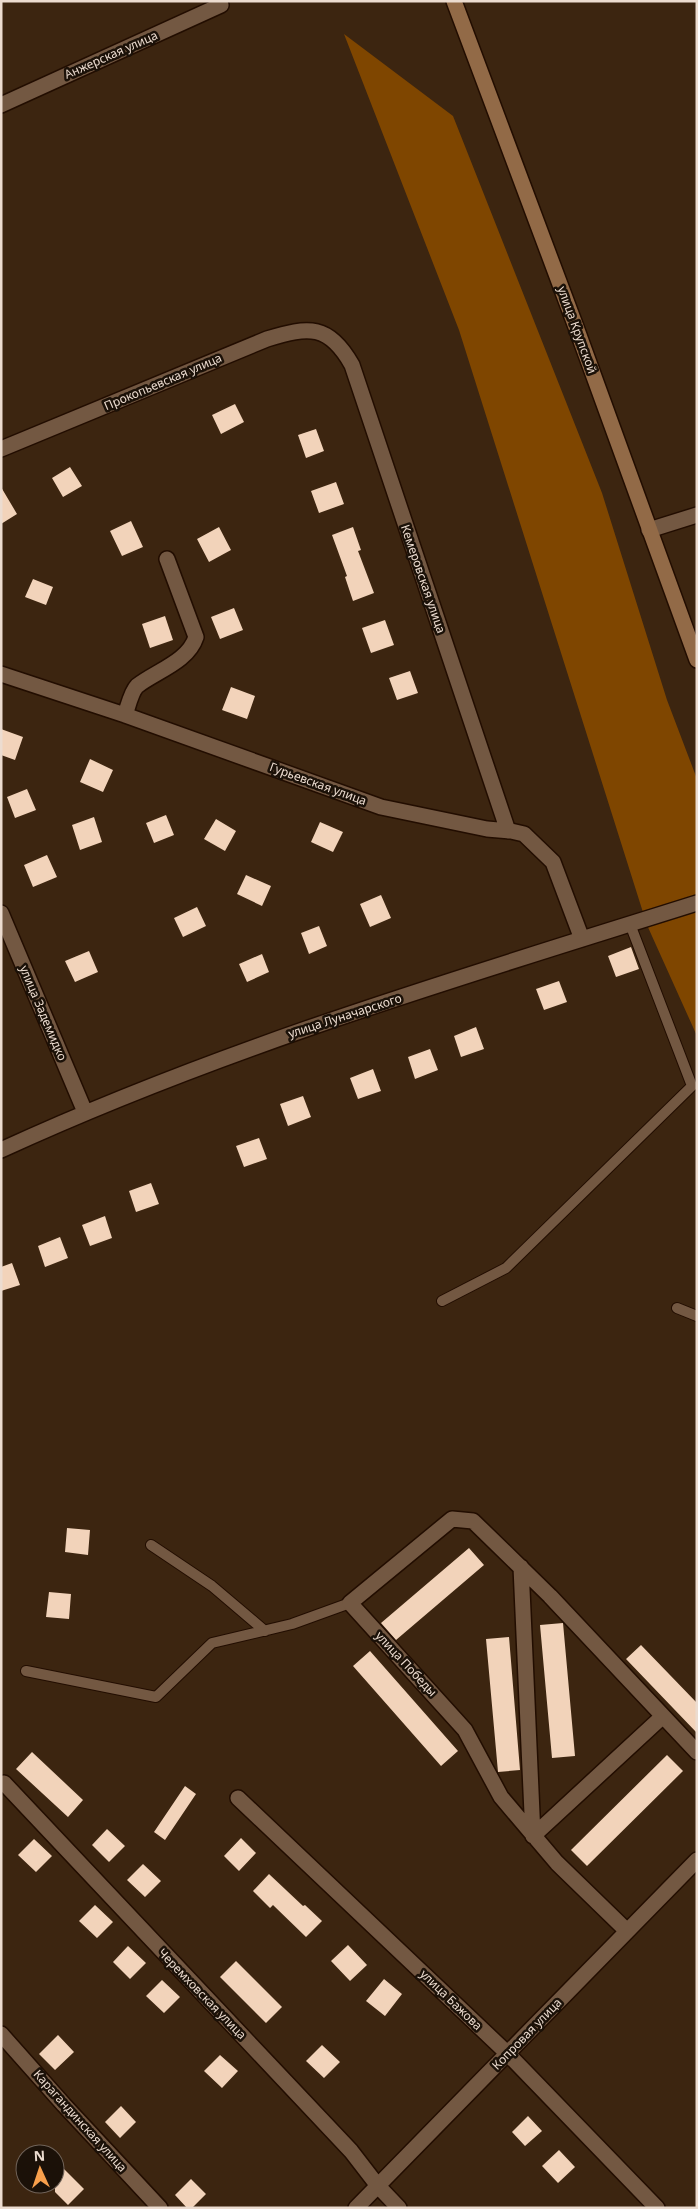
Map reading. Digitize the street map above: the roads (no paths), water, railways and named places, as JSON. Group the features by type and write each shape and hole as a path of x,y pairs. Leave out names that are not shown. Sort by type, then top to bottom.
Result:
{"street":[{"name":"улица Крупской","path":"454,1 576,327 697,660"},
{"name":"Анжерская улица","path":"1,105 221,5"},
{"name":"Прокопьевская улица","path":"1,449 267,339 294,331 313,331 327,336"},
{"name":"Кемеровская улица","path":"327,336 342,348 352,365 508,830"},
{"path":"649,530 697,515"},
{"path":"125,715 136,687 187,653 196,637 167,558"},
{"name":"Гурьевская улица","path":"1,674 125,715 382,807 487,829 508,830 524,834 552,862 582,939"},
{"name":"улица Луначарского","path":"1,1150 85,1112 294,1032 697,903"},
{"name":"улица Задемидко","path":"1,913 85,1112"},
{"path":"350,1603 452,1519 474,1521 550,1596 697,1752"},
{"path":"521,1567 533,1836"},
{"name":"улица Победы","path":"350,1603 465,1730 501,1797 533,1836 557,1863 627,1931"},
{"path":"533,1836 663,1716"},
{"name":"Черемховская улица","path":"4,1783 351,2151 378,2186 399,2208"},
{"name":"улица Бажова","path":"238,1798 507,2054 657,2208"},
{"name":"Копровая улица","path":"356,2208 697,1860"},
{"name":"Карагандинская улица","path":"1,2034 160,2208"}],"lane":[{"path":"442,1301 506,1268 692,1086 630,924"},
{"path":"677,1308 697,1316"},
{"path":"151,1545 212,1586 265,1631"},
{"path":"26,1671 156,1697 212,1643 292,1624 350,1603"}]}
